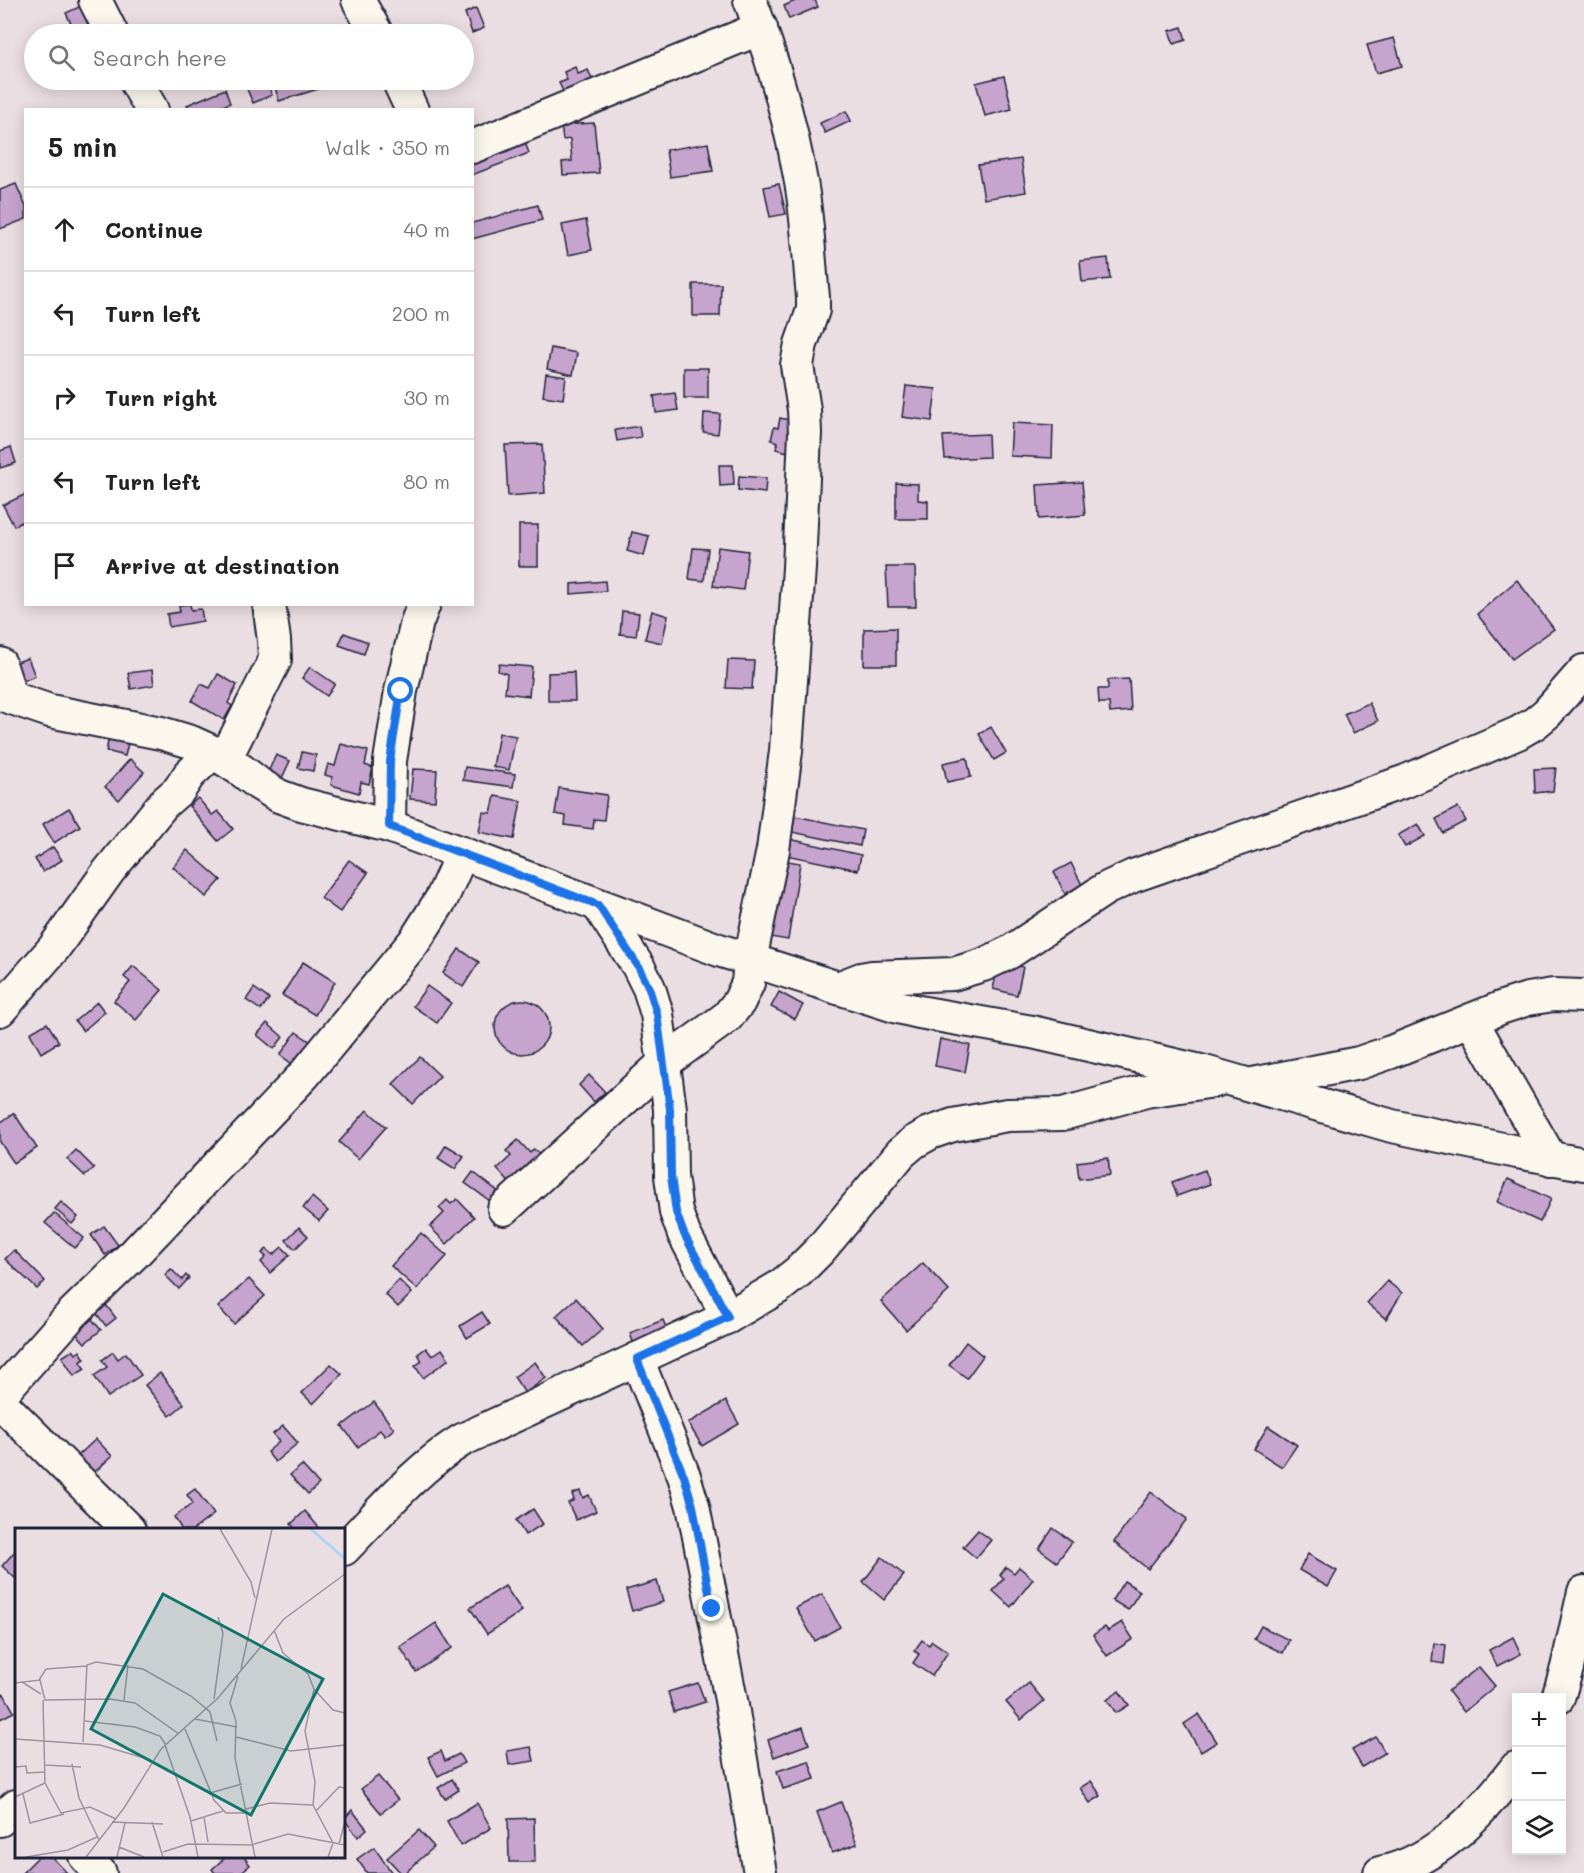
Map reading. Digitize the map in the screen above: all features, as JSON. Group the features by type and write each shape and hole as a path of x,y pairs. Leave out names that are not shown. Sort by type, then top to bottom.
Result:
{"street":[{"path":"95,0 107,24"},
{"path":"358,0 371,24"},
{"path":"474,146 755,14 783,100 801,184 813,297 813,310 801,344 797,365 805,433 799,568 786,752 773,850 750,960 748,983 739,1002 727,1017 664,1063 504,1209"},
{"path":"141,90 151,108"},
{"path":"403,90 411,108"},
{"path":"0,1010 54,948 108,872 164,803 179,790 189,775 219,755 275,660 269,606"},
{"path":"389,826 390,761 401,691 417,622 423,606"},
{"path":"0,664 6,696 50,711 191,741 219,755 279,796 301,804 389,826 750,960 919,1012 1032,1032 1239,1082 1392,1126 1571,1165"},
{"path":"838,988 872,977 953,974 983,965 1010,952 1104,890 1133,876 1406,781 1518,733 1547,713 1584,671"},
{"path":"0,1395 72,1314 134,1254 304,1075 414,942 442,898 462,853"},
{"path":"598,905 638,966 649,988 657,1014 670,1109 671,1176 676,1212 684,1234 728,1317"},
{"path":"345,1548 425,1466 462,1440 728,1317 779,1287 799,1270 855,1210 901,1153 930,1132 952,1125 998,1117 1063,1114 1146,1091 1239,1082 1359,1064 1528,999 1553,995 1584,996"},
{"path":"1471,1020 1571,1165"},
{"path":"637,1359 684,1476 693,1506 731,1700 760,1873"},
{"path":"0,1402 127,1528"},
{"path":"1560,1693 1584,1593"},
{"path":"1380,1873 1419,1860 1446,1843 1474,1816 1512,1773"},
{"path":"0,1820 15,1807"},
{"path":"1436,1873 1446,1843"},
{"path":"86,1858 100,1873"}],"building":[{"path":"797,0 815,0 818,7 789,19 784,6"},
{"path":"90,2 100,24 71,24 66,13"},
{"path":"476,8 484,28 474,32 474,24 469,24 465,13"},
{"path":"1182,27 1186,40 1174,44 1169,31"},
{"path":"1394,38 1402,66 1376,73 1367,45"},
{"path":"575,67 578,74 588,70 596,88 568,101 559,83 567,80 564,72"},
{"path":"1004,76 1012,109 985,116 976,83"},
{"path":"223,90 225,90 230,103 219,108 188,108 187,105"},
{"path":"247,90 270,90 272,95 253,103"},
{"path":"276,90 315,90 279,101"},
{"path":"846,111 851,121 825,133 820,123"},
{"path":"594,123 599,173 563,175 562,162 572,161 570,139 563,140 561,125"},
{"path":"523,137 529,153 474,174 474,155"},
{"path":"708,143 713,171 670,177 666,150"},
{"path":"1021,159 1026,192 984,199 978,165"},
{"path":"16,184 24,202 24,220 0,229 0,190"},
{"path":"779,184 786,214 770,217 764,187"},
{"path":"538,205 542,220 474,238 474,222"},
{"path":"586,220 592,250 568,255 562,225"},
{"path":"1108,258 1110,279 1082,282 1080,261"},
{"path":"693,284 721,284 720,316 693,316"},
{"path":"551,348 577,353 573,375 547,369"},
{"path":"684,368 708,368 708,398 684,398"},
{"path":"546,374 566,377 563,399 543,396"},
{"path":"906,386 936,389 932,421 902,417"},
{"path":"675,393 678,410 656,413 654,396"},
{"path":"704,413 720,414 718,434 703,432"},
{"path":"780,418 808,424 800,455 776,449 778,442 771,440 774,427 778,428"},
{"path":"1012,423 1053,425 1052,458 1010,456"},
{"path":"639,426 641,437 617,441 615,430"},
{"path":"988,434 989,457 945,459 943,436"},
{"path":"542,444 545,493 508,496 505,445"},
{"path":"11,447 16,463 0,468 0,451"},
{"path":"719,465 733,465 734,485 720,486"},
{"path":"739,476 766,478 765,493 738,490"},
{"path":"1082,482 1085,515 1039,519 1037,485"},
{"path":"896,483 918,484 918,500 928,501 928,519 896,519"},
{"path":"24,495 24,521 14,526 3,505"},
{"path":"519,525 538,525 538,566 519,566"},
{"path":"632,532 649,536 644,556 627,551"},
{"path":"718,547 748,551 743,590 713,586"},
{"path":"693,548 708,549 704,581 689,579"},
{"path":"886,567 915,567 916,607 888,607"},
{"path":"1517,580 1554,629 1512,659 1477,614"},
{"path":"605,581 606,591 571,594 571,584"},
{"path":"179,606 190,606 191,610 201,609 203,621 169,627 167,614 180,612"},
{"path":"622,611 639,613 636,636 620,634"},
{"path":"652,611 668,616 662,643 645,639"},
{"path":"896,628 896,665 864,665 864,629"},
{"path":"344,633 368,642 364,654 339,645"},
{"path":"28,658 35,676 20,682 12,664"},
{"path":"728,660 754,661 752,689 726,688"},
{"path":"499,664 532,667 529,696 505,693 507,674 498,671"},
{"path":"310,667 335,684 327,696 302,678"},
{"path":"152,670 154,685 131,689 128,673"},
{"path":"574,672 575,701 548,701 548,673"},
{"path":"218,674 237,685 228,703 232,706 224,720 192,701 201,684 210,688"},
{"path":"1129,679 1131,711 1110,713 1109,703 1099,703 1098,689 1108,689 1108,680"},
{"path":"1369,703 1378,721 1353,733 1344,714"},
{"path":"991,727 1006,753 994,760 979,734"},
{"path":"110,733 129,739 125,756 106,751"},
{"path":"499,733 516,736 509,770 493,767"},
{"path":"341,744 368,751 365,765 373,768 369,784 361,782 359,793 331,785 332,777 325,775 328,764 335,766"},
{"path":"302,752 316,755 313,771 298,768"},
{"path":"276,755 290,761 282,778 268,772"},
{"path":"967,758 971,777 947,782 943,763"},
{"path":"130,759 144,772 119,800 105,787"},
{"path":"465,767 515,774 513,787 463,780"},
{"path":"1556,768 1553,791 1535,793 1534,769"},
{"path":"413,769 437,770 435,801 410,799"},
{"path":"559,788 607,795 604,820 594,819 593,829 565,825 566,816 555,814"},
{"path":"495,796 521,801 514,839 479,832 483,812 491,813"},
{"path":"198,798 212,815 218,811 233,829 218,841 189,806"},
{"path":"1458,807 1466,821 1443,833 1436,819"},
{"path":"69,808 80,826 54,843 43,824"},
{"path":"795,816 863,830 860,846 792,832"},
{"path":"1418,824 1425,836 1405,847 1398,835"},
{"path":"789,839 861,855 858,870 786,855"},
{"path":"53,847 62,860 43,872 35,859"},
{"path":"187,850 221,880 206,897 173,867"},
{"path":"349,860 368,873 340,912 321,898"},
{"path":"782,860 800,863 788,940 770,937"},
{"path":"1071,863 1082,885 1065,894 1054,872"},
{"path":"459,949 479,962 463,987 443,973"},
{"path":"999,961 1023,967 1017,995 993,989"},
{"path":"303,962 335,982 315,1015 282,995"},
{"path":"133,966 162,990 136,1020 114,1001 130,982 124,977"},
{"path":"427,986 451,1003 437,1023 413,1006"},
{"path":"254,988 269,999 261,1010 246,1000"},
{"path":"779,992 803,1005 795,1019 771,1007"},
{"path":"517,1000 527,1000 537,1004 545,1012 549,1027 545,1042 537,1050 527,1054 517,1054 507,1050 499,1042 495,1032 495,1022 499,1012 507,1004"},
{"path":"97,1002 105,1012 83,1031 75,1021"},
{"path":"47,1023 59,1042 41,1053 30,1033"},
{"path":"267,1023 283,1037 274,1049 257,1035"},
{"path":"296,1032 311,1042 295,1066 280,1055"},
{"path":"940,1039 970,1045 965,1072 935,1066"},
{"path":"420,1057 440,1076 413,1104 393,1084"},
{"path":"589,1075 605,1092 594,1102 579,1085"},
{"path":"367,1110 386,1127 358,1159 339,1142"},
{"path":"14,1113 37,1148 14,1163 0,1142 0,1123"},
{"path":"518,1140 530,1153 534,1149 546,1161 516,1190 497,1169 511,1156 506,1151"},
{"path":"446,1145 464,1156 455,1169 438,1158"},
{"path":"76,1150 94,1168 85,1176 67,1159"},
{"path":"1108,1158 1110,1175 1079,1179 1077,1162"},
{"path":"1205,1170 1210,1184 1177,1196 1172,1182"},
{"path":"473,1172 500,1193 493,1203 465,1183"},
{"path":"1508,1179 1551,1199 1540,1222 1497,1202"},
{"path":"312,1197 328,1211 319,1221 303,1208"},
{"path":"457,1199 474,1217 447,1244 430,1227 444,1213 439,1208 447,1200 451,1204"},
{"path":"61,1202 78,1217 72,1224 55,1209"},
{"path":"54,1213 84,1238 75,1248 45,1223"},
{"path":"104,1226 118,1245 105,1255 91,1235"},
{"path":"299,1227 308,1236 295,1249 286,1240"},
{"path":"421,1233 447,1256 417,1289 391,1266"},
{"path":"282,1247 290,1255 270,1273 261,1262 266,1257 262,1253 267,1249 273,1255"},
{"path":"14,1250 45,1281 37,1289 5,1259"},
{"path":"923,1263 949,1291 906,1330 881,1301"},
{"path":"171,1269 182,1280 186,1275 189,1278 179,1289 165,1275"},
{"path":"249,1279 265,1296 234,1324 218,1307"},
{"path":"399,1280 412,1293 398,1307 385,1294"},
{"path":"1387,1281 1402,1293 1386,1319 1367,1303"},
{"path":"576,1298 603,1329 583,1346 556,1316"},
{"path":"106,1305 116,1318 106,1326 96,1313"},
{"path":"482,1312 490,1324 467,1338 460,1326"},
{"path":"90,1317 101,1330 85,1343 74,1331"},
{"path":"663,1320 668,1332 634,1345 630,1333"},
{"path":"966,1342 983,1356 967,1378 949,1365"},
{"path":"426,1348 432,1356 442,1349 449,1359 423,1378 415,1366 422,1361 418,1354"},
{"path":"73,1350 76,1354 80,1351 85,1359 80,1362 85,1369 74,1376 62,1357"},
{"path":"113,1352 118,1359 126,1353 141,1375 108,1397 94,1376 107,1367 102,1360"},
{"path":"535,1362 546,1378 525,1393 514,1377"},
{"path":"331,1364 342,1374 313,1404 302,1393"},
{"path":"160,1373 184,1404 170,1416 145,1385"},
{"path":"726,1401 739,1424 702,1446 688,1423"},
{"path":"374,1402 394,1429 385,1436 380,1430 358,1447 342,1426"},
{"path":"283,1426 298,1443 275,1462 267,1452 279,1442 273,1434"},
{"path":"1268,1426 1297,1445 1282,1467 1254,1449"},
{"path":"96,1439 112,1456 85,1481 69,1464"},
{"path":"302,1465 319,1484 308,1494 290,1475"},
{"path":"195,1489 214,1514 196,1528 181,1528 174,1517 193,1503 187,1495"},
{"path":"580,1491 583,1498 589,1495 596,1511 576,1520 568,1503 574,1500 572,1494"},
{"path":"1151,1492 1187,1519 1148,1569 1114,1542"},
{"path":"533,1509 543,1524 525,1535 516,1520"},
{"path":"305,1511 319,1528 294,1528 291,1524"},
{"path":"1053,1528 1072,1542 1057,1562 1039,1549"},
{"path":"978,1530 991,1540 976,1558 963,1547"},
{"path":"15,1551 15,1578 2,1566"},
{"path":"1308,1554 1337,1571 1328,1587 1299,1570"},
{"path":"882,1557 904,1575 884,1600 863,1582"},
{"path":"1006,1567 1014,1573 1019,1567 1033,1579 1011,1607 993,1591 1004,1578 1000,1575"},
{"path":"657,1581 663,1602 632,1611 626,1590"},
{"path":"1124,1581 1140,1591 1128,1610 1112,1600"},
{"path":"505,1586 522,1611 487,1634 470,1608"},
{"path":"822,1594 840,1627 815,1641 796,1608"},
{"path":"1122,1622 1133,1639 1107,1656 1093,1635 1105,1627 1108,1631"},
{"path":"436,1623 452,1648 416,1672 400,1647"},
{"path":"1261,1626 1289,1640 1283,1653 1254,1639"},
{"path":"1513,1637 1521,1654 1497,1666 1489,1650"},
{"path":"922,1640 929,1645 932,1641 948,1652 932,1676 913,1663 919,1654 914,1651"},
{"path":"1434,1643 1446,1645 1444,1664 1432,1662"},
{"path":"1479,1667 1495,1686 1464,1712 1448,1691"},
{"path":"698,1683 705,1702 674,1712 668,1692"},
{"path":"1029,1683 1044,1701 1021,1720 1006,1702"},
{"path":"1119,1691 1129,1705 1116,1713 1107,1700"},
{"path":"4,1694 14,1712 0,1719 0,1696"},
{"path":"1199,1714 1217,1742 1201,1752 1184,1724"},
{"path":"803,1727 809,1744 774,1757 768,1740"},
{"path":"1376,1737 1385,1753 1362,1767 1352,1750"},
{"path":"531,1747 534,1761 509,1765 507,1751"},
{"path":"441,1751 445,1761 459,1754 464,1763 438,1776 428,1757"},
{"path":"809,1761 815,1779 783,1789 777,1771"},
{"path":"378,1776 398,1800 381,1813 361,1789"},
{"path":"452,1779 459,1790 445,1799 438,1788"},
{"path":"1091,1781 1101,1796 1090,1803 1080,1788"},
{"path":"841,1802 857,1844 832,1853 817,1812"},
{"path":"477,1803 491,1828 461,1846 447,1821"},
{"path":"352,1810 367,1829 358,1837 345,1818"},
{"path":"534,1818 535,1862 509,1862 508,1819"},
{"path":"419,1830 434,1847 405,1873 401,1873 387,1858"},
{"path":"374,1847 392,1873 367,1873 357,1859"},
{"path":"37,1858 53,1858 67,1873 22,1873"},
{"path":"225,1858 245,1858 250,1865 240,1873 215,1873 212,1869"}],"route":[{"path":"401,691 390,761 389,826 598,905 638,966 649,988 657,1014 670,1109 671,1176 676,1212 684,1234 728,1317 637,1359 684,1476 693,1506 712,1609"}]}
